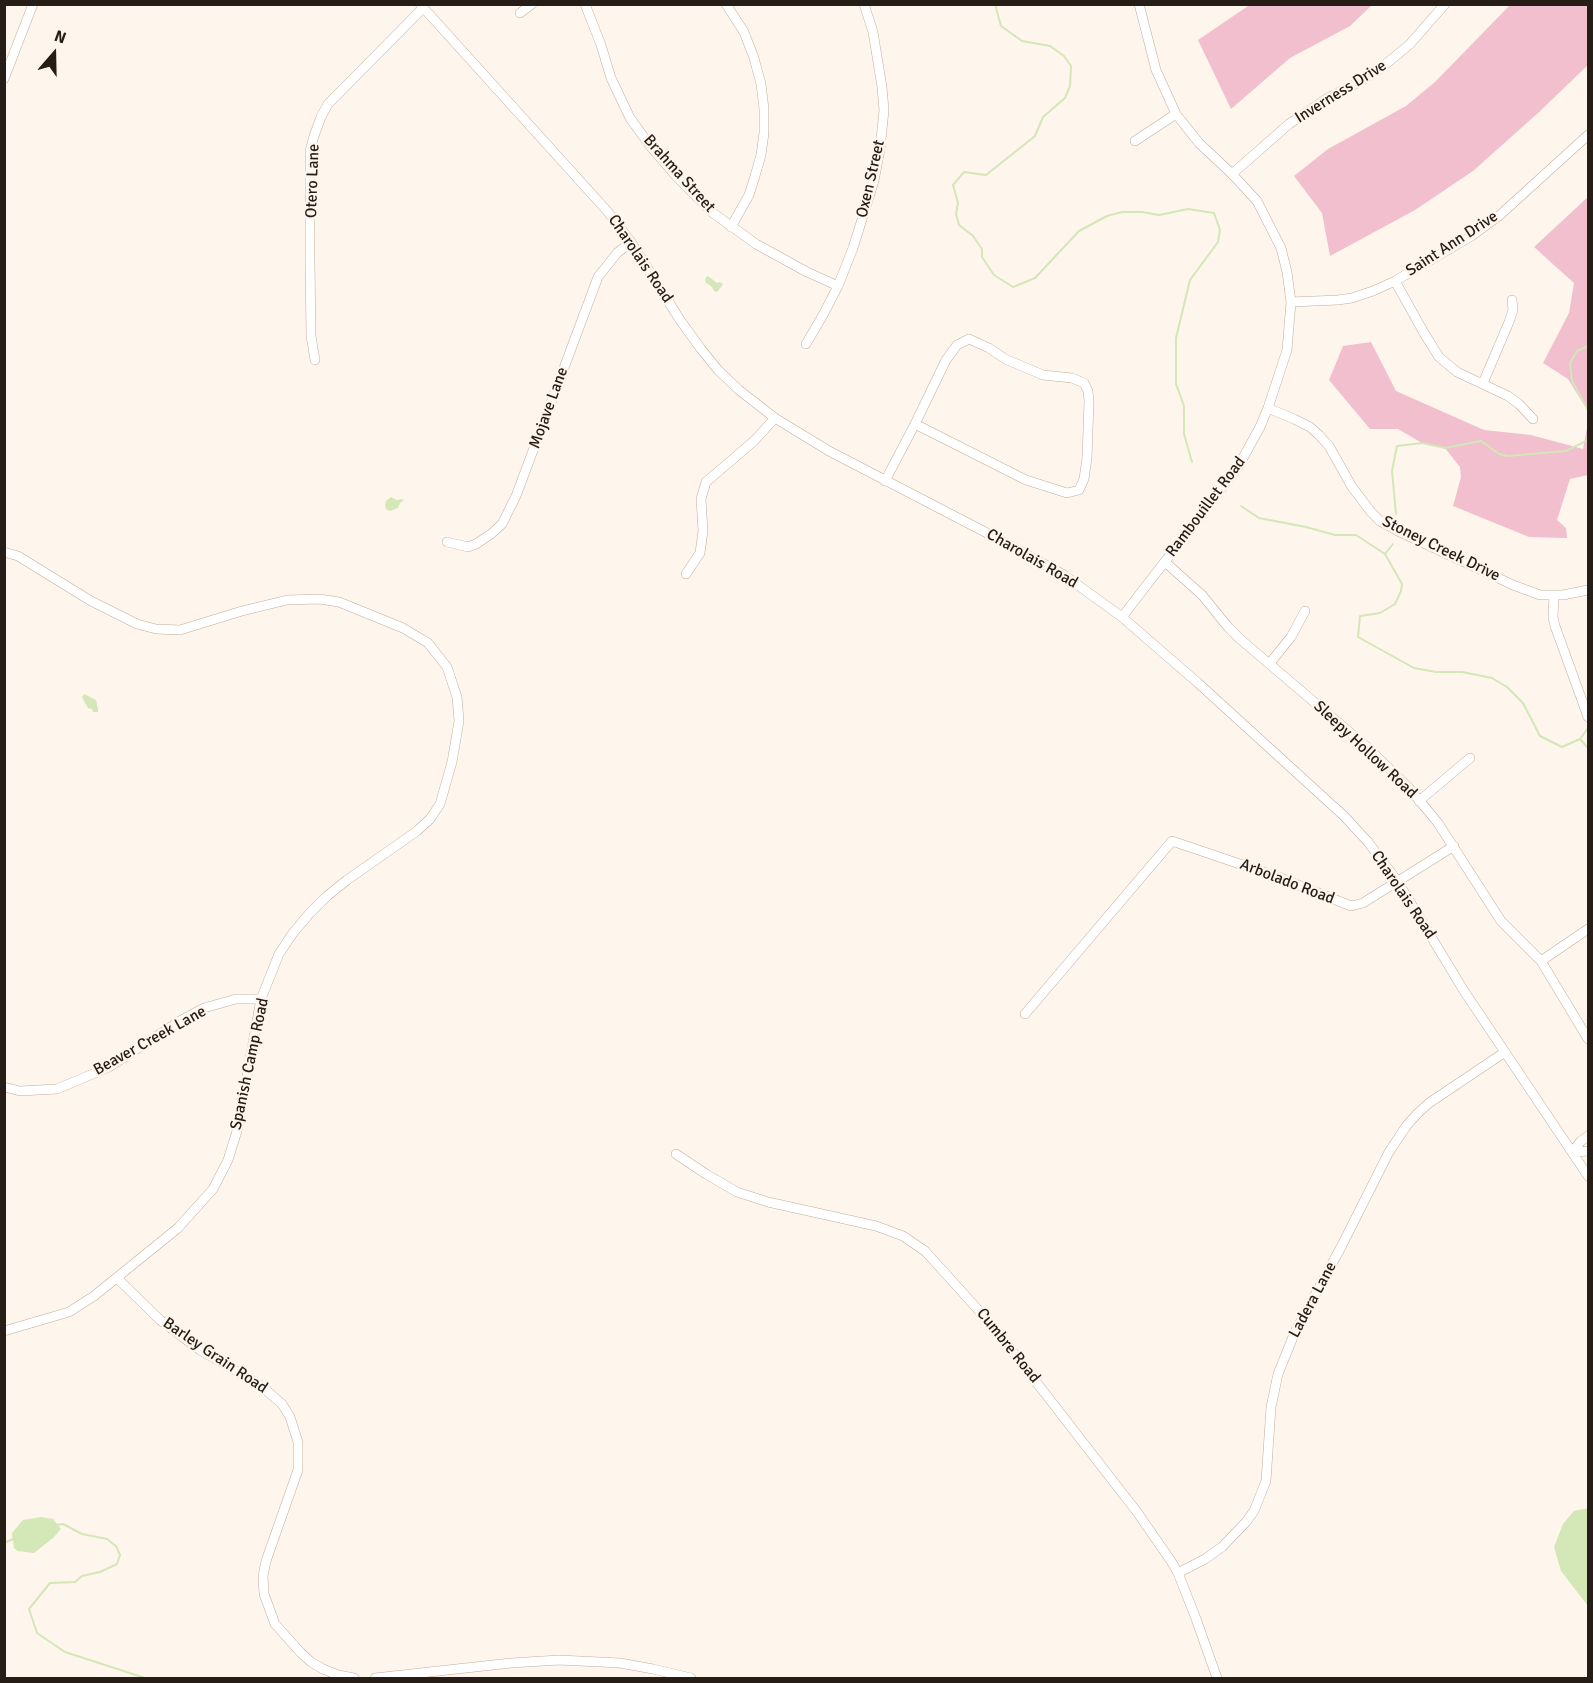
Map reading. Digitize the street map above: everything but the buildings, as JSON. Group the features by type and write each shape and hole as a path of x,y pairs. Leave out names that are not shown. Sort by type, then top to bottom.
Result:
{"street":[{"path":"4,79 33,4"},
{"path":"520,13 532,4"},
{"name":"Brahma Street","path":"585,4 611,78 630,118 651,147 713,213 780,258 838,286"},
{"path":"726,4 744,32 754,58 761,84 764,109 761,155 749,195 732,227"},
{"name":"Oxen Street","path":"806,344 824,315 853,248 874,181 880,149 884,111 879,62 864,4"},
{"name":"Inverness Drive","path":"1232,174 1289,124 1328,98 1381,68 1410,44 1445,4"},
{"name":"Charolais Road","path":"425,5 608,212 631,242 680,320 718,370 739,390 775,418 829,451 1064,575 1122,617 1344,816 1368,842 1398,882 1464,991 1588,1176"},
{"name":"Otero Lane","path":"315,360 311,336 310,262 310,152 314,136 328,104 425,5"},
{"name":"Rambouillet Road","path":"1122,617 1238,467 1268,408 1287,350 1291,302 1281,248 1257,201 1200,143 1176,114 1156,70 1142,5"},
{"path":"1135,141 1176,114"},
{"name":"Saint Ann Drive","path":"1291,302 1352,298 1395,281 1491,222 1588,135"},
{"name":"Mojave Lane","path":"447,542 468,547 476,544 502,524 516,496 597,277 617,253 631,242"},
{"path":"1395,281 1439,357 1457,372 1508,396 1520,404 1533,419"},
{"path":"1484,383 1509,322 1513,310 1512,300"},
{"path":"885,481 946,360 957,345 969,339 989,348 1005,359 1044,375 1072,378 1084,383 1089,401 1084,479 1078,490 1067,493 1043,486 1026,480 915,424"},
{"name":"Stoney Creek Drive","path":"1268,408 1294,418 1319,435 1329,446 1358,495 1380,521 1513,585 1540,595 1554,596 1588,590"},
{"path":"686,574 700,553 703,531 700,499 706,482 754,441 775,418"},
{"name":"Spanish Camp Road","path":"4,552 18,556 91,601 137,624 156,630 180,630 287,600 319,599 339,602 403,628 428,643 447,667 457,697 459,721 452,762 440,804 430,819 417,831 347,880 309,914 279,954 261,999 237,1131 228,1160 213,1189 178,1228 94,1296 69,1312 4,1331"},
{"name":"Sleepy Hollow Road","path":"1165,562 1202,595 1240,639 1367,747 1419,801 1454,846 1501,921 1541,961 1588,1039"},
{"path":"1554,596 1555,626 1588,717"},
{"path":"1270,663 1291,637 1305,611"},
{"path":"1419,801 1470,758"},
{"name":"Arbolado Road","path":"1025,1014 1172,841 1278,877 1351,906 1363,903 1454,846"},
{"path":"1541,961 1588,929"},
{"name":"Beaver Creek Lane","path":"4,1087 20,1091 57,1089 109,1067 204,1008 236,999 261,999"},
{"name":"Ladera Lane","path":"1178,1573 1222,1547 1254,1511 1266,1481 1271,1407 1278,1374 1295,1332 1389,1152 1407,1125 1429,1103 1505,1052"},
{"path":"1572,1152 1588,1136"},
{"path":"1572,1152 1588,1151"},
{"name":"Cumbre Road","path":"676,1154 737,1192 768,1202 876,1226 903,1236 925,1251 989,1321 1137,1512 1178,1573 1217,1678"},
{"name":"Barley Grain Road","path":"117,1278 160,1320 200,1350 260,1385 282,1404 290,1418 298,1442 298,1470 266,1561 263,1576 264,1594 275,1624 301,1653 323,1669 354,1678"},
{"path":"375,1678 511,1663 563,1660 620,1663 691,1678"}],"shaded area":[{"path":"1251,4 1372,5 1350,26 1290,58 1231,109 1198,40"},
{"path":"1511,4 1588,5 1588,65 1473,171 1415,210 1330,256 1322,213 1294,176 1328,149 1406,106 1435,82"},
{"path":"1588,197 1588,411 1568,379 1543,363 1569,313 1574,283 1534,247"},
{"path":"708,276 717,283 723,284 717,292 705,282"},
{"path":"1371,342 1396,391 1484,430 1531,435 1583,449 1588,423 1588,475 1570,479 1557,520 1566,528 1567,538 1529,537 1453,506 1461,477 1460,467 1445,448 1422,443 1398,429 1370,429 1329,380 1343,346"},
{"path":"391,497 404,500 398,508 390,511 385,505"},
{"path":"84,694 96,700 98,712 93,712 88,708 82,697"},
{"path":"1588,1508 1588,1606 1561,1571 1554,1547 1563,1524 1574,1511"},
{"path":"41,1517 53,1519 61,1529 34,1553 18,1551 14,1548 12,1533 23,1520"}],"waterway":[{"path":"995,4 1001,26 1022,41 1050,46 1064,56 1071,66 1070,86 1065,98 1043,117 1035,136 986,175 964,172 953,185 958,203 956,214 959,225 973,236 982,249 982,257 994,275 1013,287 1035,278 1079,231 1107,216 1122,212 1159,215 1188,209 1214,213 1220,230 1218,242 1190,280 1176,338 1176,384 1184,406 1184,434 1192,462"},
{"path":"1588,346 1577,351 1570,363 1572,381 1588,410"},
{"path":"1396,514 1392,471 1397,446 1422,443 1445,448 1481,441 1499,454 1508,456 1566,451 1588,440"},
{"path":"1241,506 1259,518 1335,535 1356,535 1385,554 1402,584 1401,591 1395,604 1380,613 1360,616 1358,637 1414,668 1436,672 1462,672 1492,678 1507,687 1523,703 1540,736 1562,747 1580,739 1588,728"},
{"path":"1385,554 1393,544"},
{"path":"1580,739 1588,748"},
{"path":"55,1525 63,1524 82,1534 107,1539 116,1546 120,1555 117,1564 100,1572 82,1576 75,1582 50,1583 29,1609 37,1633 65,1652 145,1678"},
{"path":"4,1543 13,1539"}]}
